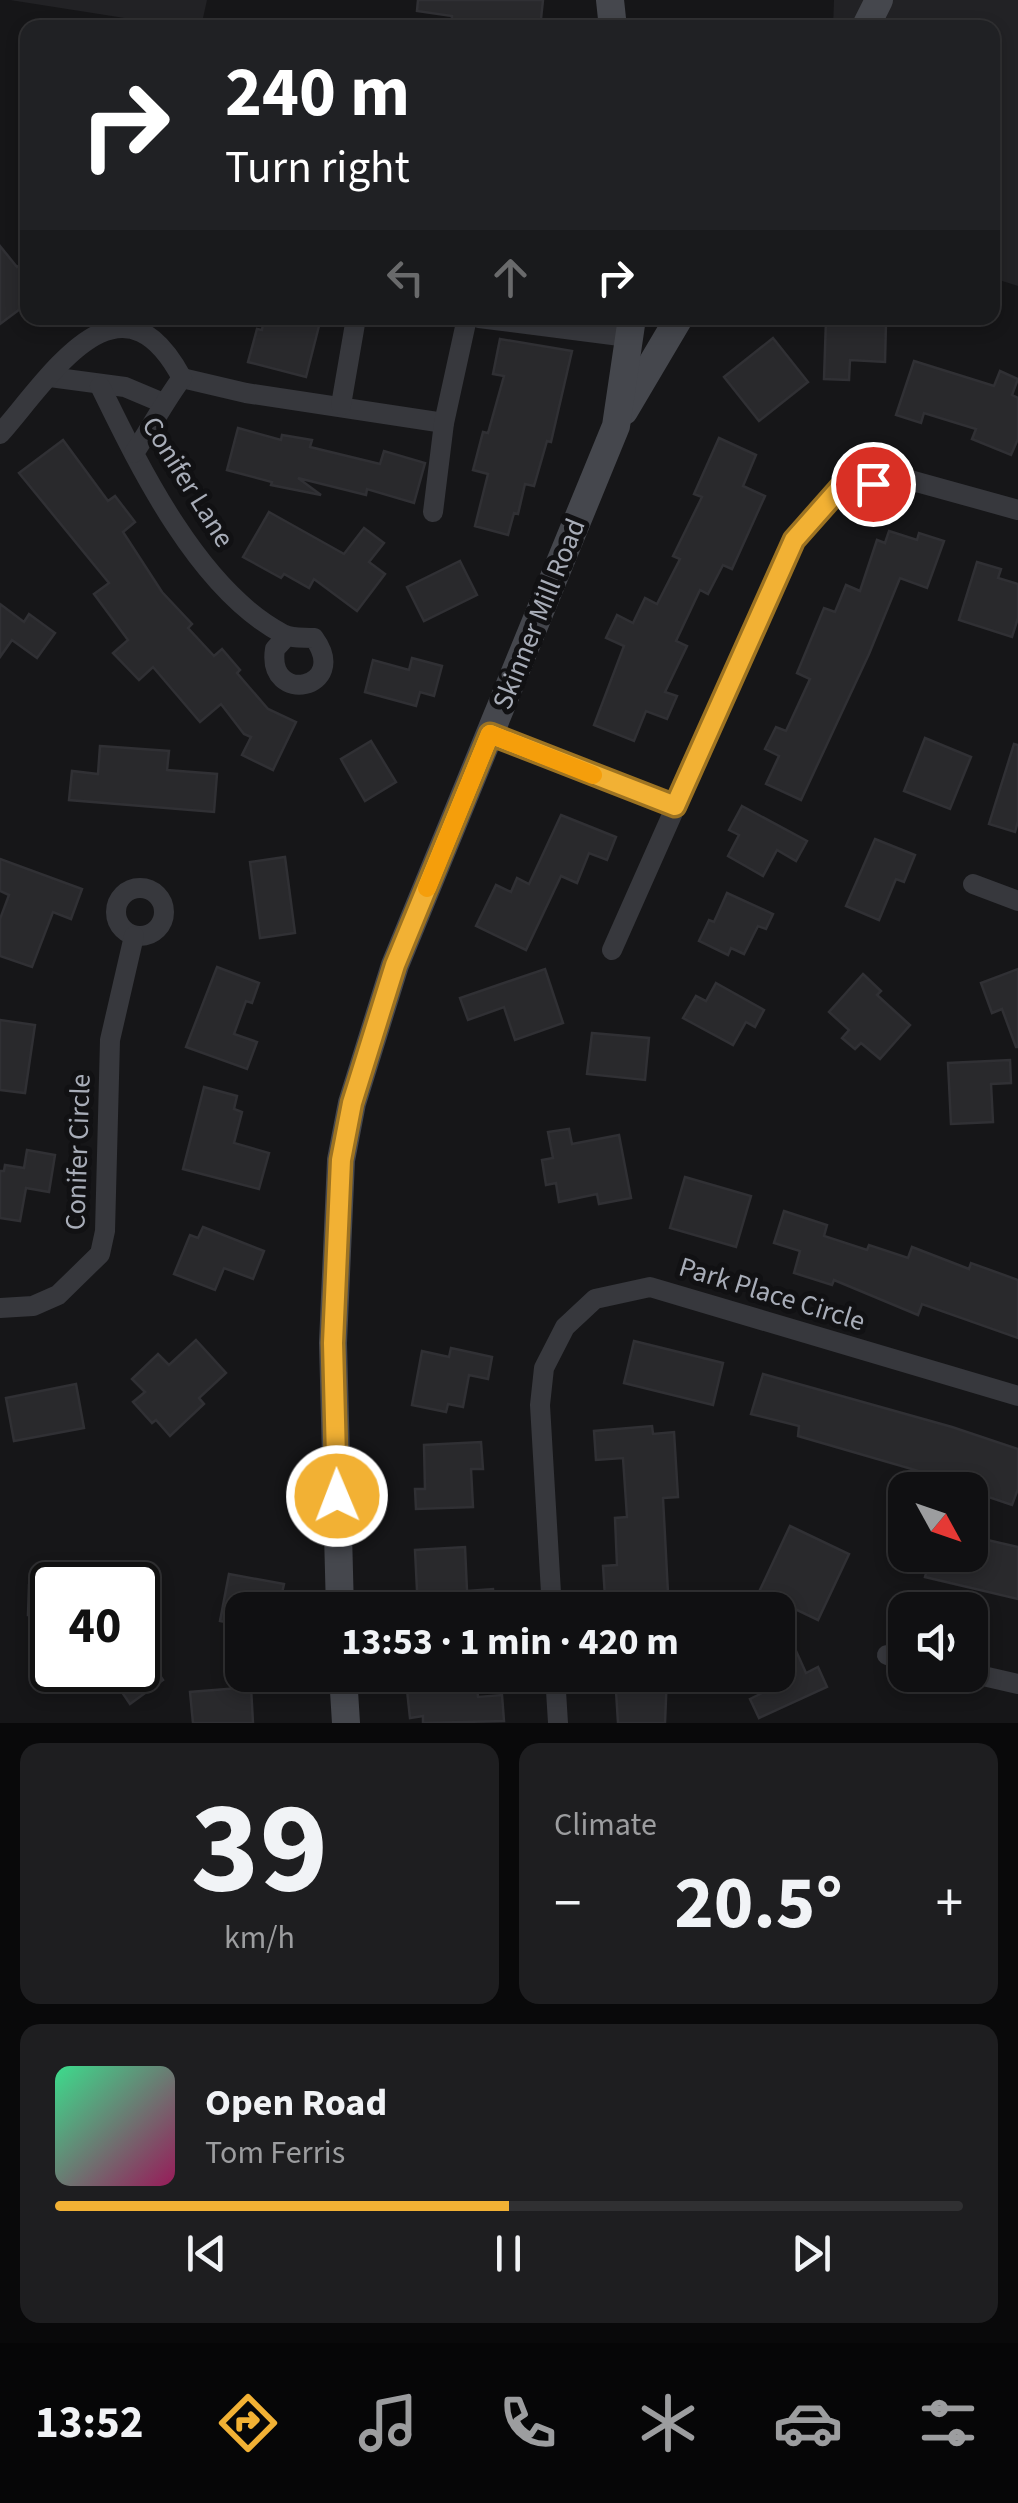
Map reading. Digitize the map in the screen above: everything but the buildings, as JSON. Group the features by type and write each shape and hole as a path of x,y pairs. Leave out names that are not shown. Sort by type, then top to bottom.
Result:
{"street":[{"path":"0,434 63,361 93,336 115,325 136,329 152,340 166,352 182,378 246,393 444,423"},
{"path":"341,405 355,325"},
{"path":"433,512 444,423 465,325"},
{"path":"597,325 630,327"},
{"path":"616,426 675,325"},
{"name":"Skinner Mill Road","path":"340,1592 333,1343 341,1160 352,1103 395,965 616,426 630,327"},
{"path":"50,377 126,387 163,403"},
{"path":"134,453 182,378"},
{"name":"Conifer Lane","path":"100,386 162,504 217,579 286,636"},
{"path":"612,950 794,540 840,488 906,479 1018,510"},
{"path":"490,734 675,806"},
{"path":"974,884 1018,902"},
{"name":"Conifer Circle","path":"0,1308 32,1306 58,1295 100,1254 106,1232 110,1040 134,936"},
{"name":"Park Place Circle","path":"551,1592 540,1404 544,1368 565,1327 595,1298 650,1286 1018,1396"},
{"path":"988,1678 1018,1684"},
{"path":"345,1692 346,1723"},
{"path":"556,1692 558,1723"}],"shaded area":[{"path":"10,0 207,0 203,20 137,20"},
{"path":"834,0 1018,0 1018,286 1000,280 1000,20 833,20"}],"slow traffic":[{"path":"427,888 490,734 593,775"}],"route":[{"path":"337,1496 333,1343 341,1160 352,1103 395,965 490,734 675,806 794,540 840,488 873,484"}]}
